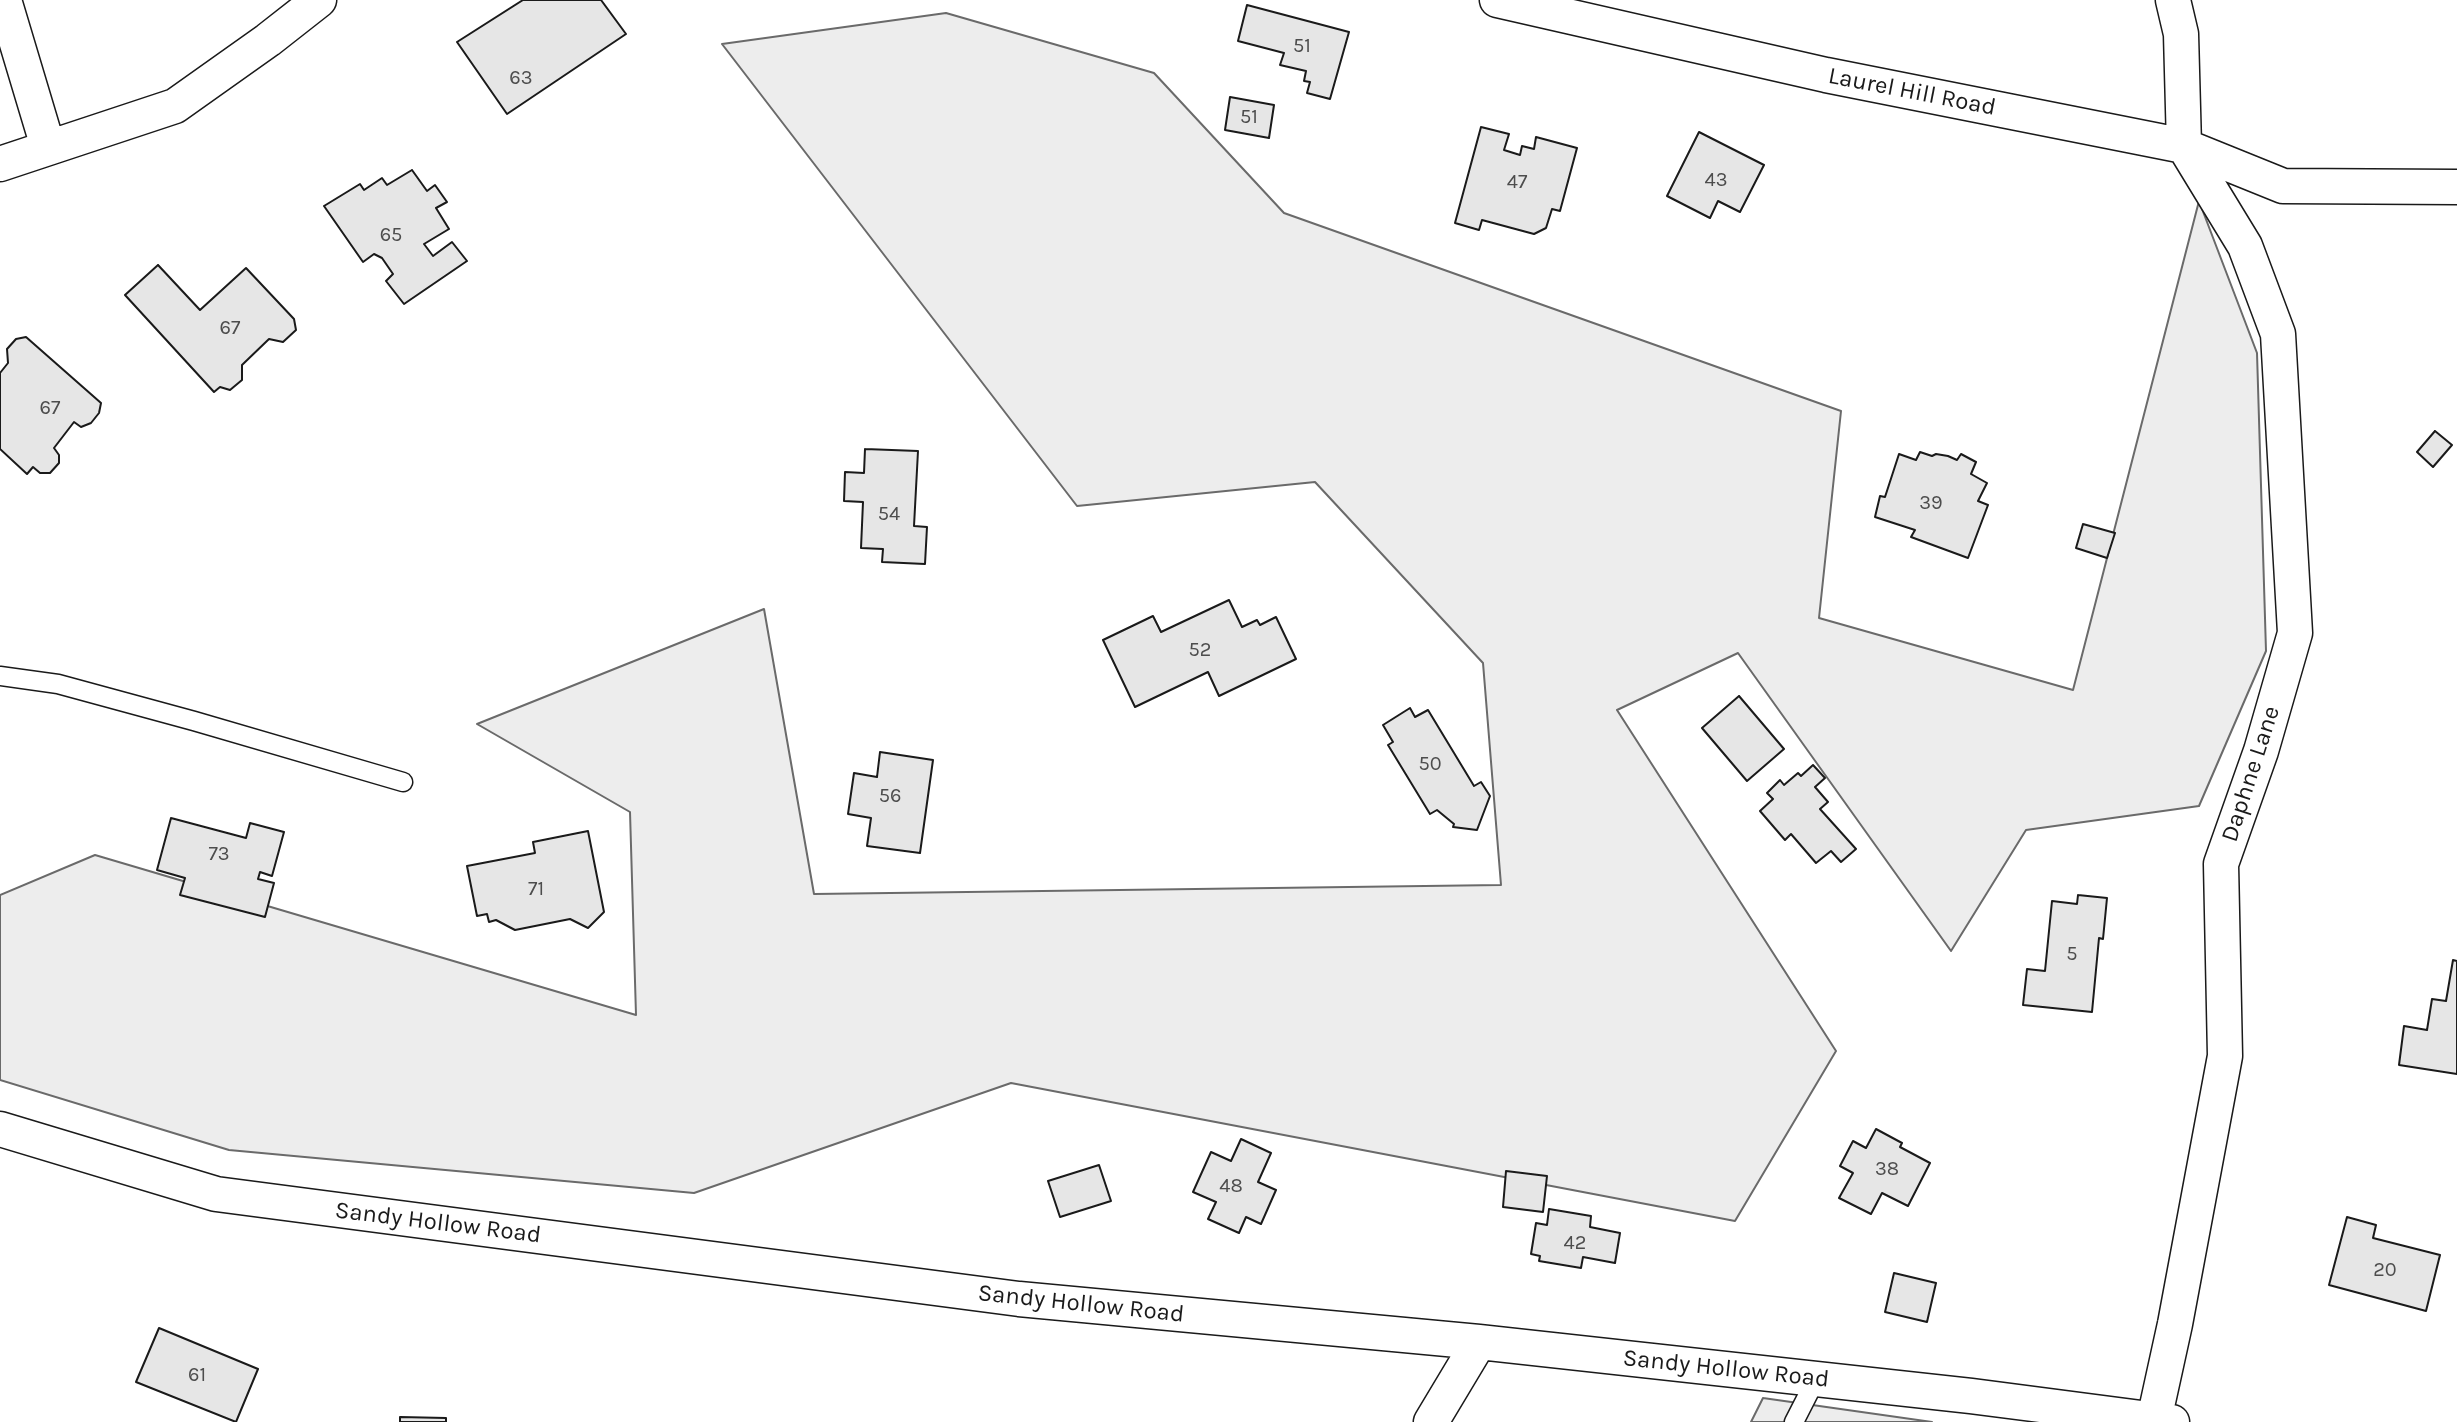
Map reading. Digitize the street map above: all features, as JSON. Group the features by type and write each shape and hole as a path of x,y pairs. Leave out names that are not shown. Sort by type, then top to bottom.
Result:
{"street":[{"path":"4,0 48,147"},
{"path":"0,164 175,106 319,0"},
{"name":"Laurel Hill Road","path":"1497,0 1826,75 2184,146 2283,186 2457,187"},
{"path":"2173,0 2181,34 2184,146"},
{"name":"Daphne Lane","path":"2163,1421 2175,1324 2225,1056 2221,864 2261,751 2295,633 2278,334 2245,246 2184,146"},
{"name":"Sandy Hollow Road","path":"0,1129 216,1194 1019,1299 1479,1342 2163,1421"},
{"path":"1431,1422 1479,1342"}],"lane":[{"path":"0,676 73,688 403,782"},
{"path":"1794,1422 1816,1379"}],"shaded area":[{"path":"946,13 1154,73 1284,213 1841,411 1819,618 2073,690 2199,201 2257,353 2266,651 2199,806 2026,830 1951,951 1738,653 1617,710 1836,1051 1735,1221 1011,1083 694,1193 229,1150 0,1080 0,895 95,855 636,1015 630,812 477,724 764,609 814,894 1501,885 1483,663 1315,482 1077,506 722,44"},
{"path":"1763,1398 1932,1422 1751,1422"}],"building":[{"path":"523,0 601,0 626,34 507,114 457,42"},
{"path":"1247,5 1349,32 1330,99 1307,93 1310,82 1304,81 1306,71 1280,65 1284,53 1238,41"},
{"path":"1230,97 1274,105 1269,138 1225,130"},
{"path":"1481,127 1509,134 1504,150 1520,155 1522,146 1534,149 1536,137 1577,148 1560,211 1552,209 1546,228 1534,234 1482,220 1479,230 1455,223"},
{"path":"1699,132 1764,165 1740,212 1718,201 1710,218 1667,196"},
{"path":"412,170 427,191 435,185 447,202 436,208 449,229 424,244 433,256 452,242 467,261 404,304 386,281 393,274 382,258 374,254 363,262 324,206 360,184 364,190 382,178 387,185"},
{"path":"158,265 200,310 246,268 294,319 296,330 283,342 269,339 242,365 242,380 230,390 220,387 214,392 125,295"},
{"path":"26,337 101,403 99,413 91,423 81,427 74,422 54,448 59,455 59,463 50,473 40,473 33,467 27,474 0,449 0,373 8,363 7,349 16,339"},
{"path":"2435,431 2452,445 2433,467 2417,452"},
{"path":"865,449 918,451 914,526 927,527 925,564 882,562 883,549 861,548 863,502 844,501 845,472 864,473"},
{"path":"1920,452 1957,460 1961,454 1976,462 1971,474 1987,483 1978,501 1988,505 1968,558 1911,537 1915,530 1875,517 1880,496 1885,497 1899,454 1916,460"},
{"path":"2083,524 2115,533 2107,558 2076,548"},
{"path":"1229,600 1242,627 1257,620 1260,625 1276,617 1296,659 1219,696 1208,672 1135,707 1103,640 1153,616 1161,632"},
{"path":"1739,696 1784,749 1747,781 1702,728"},
{"path":"1410,708 1415,717 1428,710 1474,786 1481,782 1490,796 1477,830 1453,827 1454,824 1437,810 1430,814 1388,745 1393,742 1383,725"},
{"path":"880,752 933,760 920,853 867,846 871,818 848,814 854,773 877,777"},
{"path":"1813,765 1825,778 1815,787 1828,802 1820,809 1856,849 1841,862 1831,851 1816,863 1791,834 1785,840 1760,811 1773,799 1767,793 1780,780 1784,785"},
{"path":"171,818 246,838 250,823 284,832 272,876 260,872 258,879 274,883 265,917 180,895 185,878 157,870"},
{"path":"588,831 604,912 588,928 570,919 515,930 496,920 489,922 487,914 477,916 467,866 535,853 533,842"},
{"path":"2078,895 2107,898 2103,939 2099,938 2092,1012 2023,1005 2027,969 2045,971 2052,901 2077,904"},
{"path":"2453,960 2457,961 2457,1074 2399,1065 2404,1026 2427,1030 2432,999 2446,1001"},
{"path":"1876,1129 1902,1143 1900,1147 1930,1163 1908,1206 1882,1193 1871,1214 1839,1198 1853,1173 1840,1166 1853,1141 1866,1148"},
{"path":"1241,1139 1271,1153 1258,1182 1276,1190 1261,1224 1246,1217 1239,1233 1208,1219 1216,1202 1193,1192 1211,1152 1231,1161"},
{"path":"1099,1165 1111,1201 1060,1217 1048,1181"},
{"path":"1506,1171 1547,1176 1543,1212 1503,1207"},
{"path":"1549,1209 1591,1216 1590,1227 1620,1233 1615,1263 1583,1257 1581,1268 1539,1261 1540,1256 1531,1254 1536,1223 1547,1225"},
{"path":"2347,1217 2376,1225 2373,1238 2440,1255 2426,1311 2329,1285"},
{"path":"1894,1273 1936,1283 1927,1322 1885,1312"},
{"path":"159,1328 258,1369 236,1422 136,1382"},
{"path":"400,1417 446,1418 446,1422 400,1422"}]}
